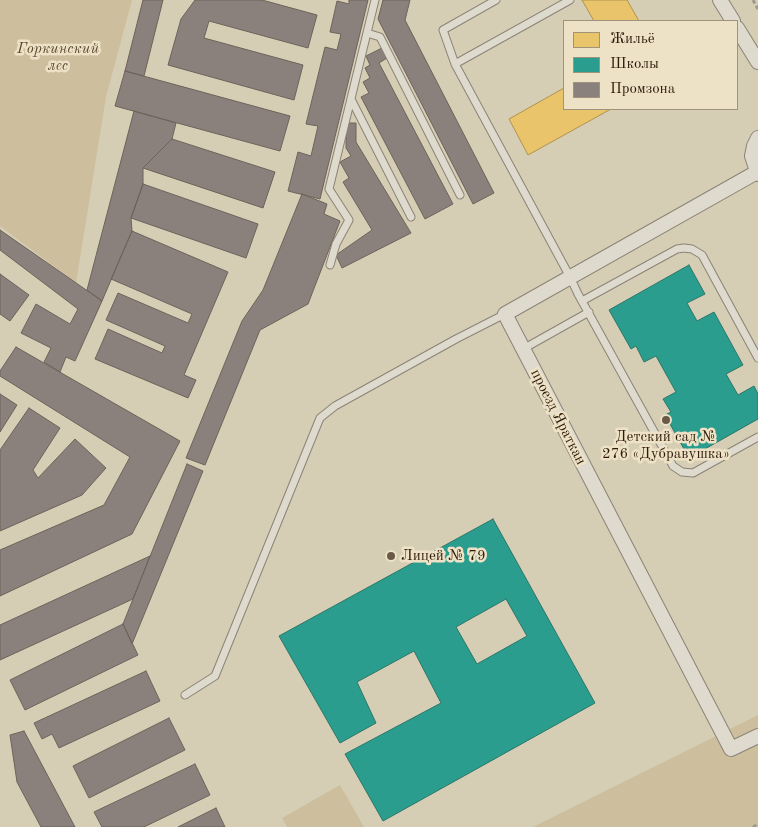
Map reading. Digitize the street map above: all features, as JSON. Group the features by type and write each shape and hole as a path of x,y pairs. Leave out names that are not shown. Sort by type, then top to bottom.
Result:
{"street":[{"path":"720,0 732,20"},
{"path":"738,30 758,62"},
{"path":"505,314 758,173 752,156 758,138"},
{"name":"проезд Яраткан","path":"505,314 731,749 758,736"}],"lane":[{"path":"330,265 336,244 349,220 329,188 375,0"},
{"path":"496,0 443,30 456,64 672,466 682,472 692,473 758,437"},
{"path":"456,64 570,0"},
{"path":"366,33 380,37 460,195"},
{"path":"350,99 411,217"},
{"path":"582,301 677,249 692,248 702,255 758,358"},
{"path":"523,349 589,312"},
{"path":"185,695 215,676 320,418 335,406 505,314"}],"path":[{"path":"752,0 758,9"},
{"path":"753,827 758,824"}],"green space":[{"name":"Горкинский лес","path":"0,0 132,0 106,97 76,283 0,226"},
{"path":"758,715 758,827 533,827"},
{"path":"340,785 364,827 287,827 282,818"}],"building: Жильё":[{"path":"582,0 627,0 638,20 593,20"},
{"path":"563,89 563,110 609,110 528,155 509,119"}],"building: Школы":[{"path":"689,265 705,294 687,303 697,321 714,312 743,365 726,374 738,395 754,386 758,394 758,419 689,458 665,415 671,412 663,399 676,392 656,356 644,362 636,346 631,349 609,310"},
{"path":"493,519 595,703 383,821 345,754 441,703 414,651 357,682 376,723 340,743 279,636","holes":["506,599 527,636 477,664 456,627"]}],"building: Промзона":[{"path":"143,0 163,0 144,76 125,71"},
{"path":"195,0 262,0 317,15 308,48 209,21 204,38 303,65 294,100 168,65 181,19"},
{"path":"349,0 368,0 320,199 288,191 298,152 311,156 318,126 306,124 325,47 337,50 341,34 330,32 337,1 349,4"},
{"path":"383,0 410,0 405,20 494,193 473,204 378,19"},
{"path":"382,48 387,58 379,63 453,204 425,219 361,97 369,93 363,82 370,78 365,68 370,65 366,56"},
{"path":"125,71 290,116 280,151 115,106"},
{"path":"134,111 176,123 172,139 143,168 143,184 131,218 132,231 102,301 87,290"},
{"path":"346,123 356,123 356,142 411,233 342,268 336,255 372,230 343,182 349,178 340,162 351,156 346,148"},
{"path":"172,139 275,172 263,208 143,168"},
{"path":"143,184 258,224 246,258 131,218"},
{"path":"302,194 327,204 324,214 340,221 308,304 260,330 205,465 186,458 242,321 263,290"},
{"path":"0,230 102,301 75,361 66,357 60,372 44,362 51,348 21,333 36,304 70,324 78,309 0,250"},
{"path":"132,231 228,272 184,375 196,380 188,398 95,359 108,329 162,353 165,346 106,320 118,293 188,323 192,314 111,279"},
{"path":"0,274 29,295 10,321 0,314"},
{"path":"16,347 180,441 132,534 0,596 0,550 104,505 130,457 0,376 0,371"},
{"path":"0,394 17,405 0,432"},
{"path":"29,408 60,428 33,470 38,478 75,439 106,468 82,495 0,531 0,450"},
{"path":"187,464 203,471 132,644 123,624"},
{"path":"150,556 133,599 0,660 0,625"},
{"path":"123,624 138,655 25,710 10,680"},
{"path":"146,671 160,701 59,748 52,734 42,739 34,723"},
{"path":"169,718 185,750 89,798 73,766"},
{"path":"24,731 75,827 41,827 17,782 10,735"},
{"path":"195,764 210,795 144,827 102,827 94,812"},
{"path":"216,808 225,827 178,827"}],"place":[{"name":"Детский сад № 276 «Дубравушка»","path":"666,420"},
{"name":"Лицей № 79","path":"391,556"}]}
